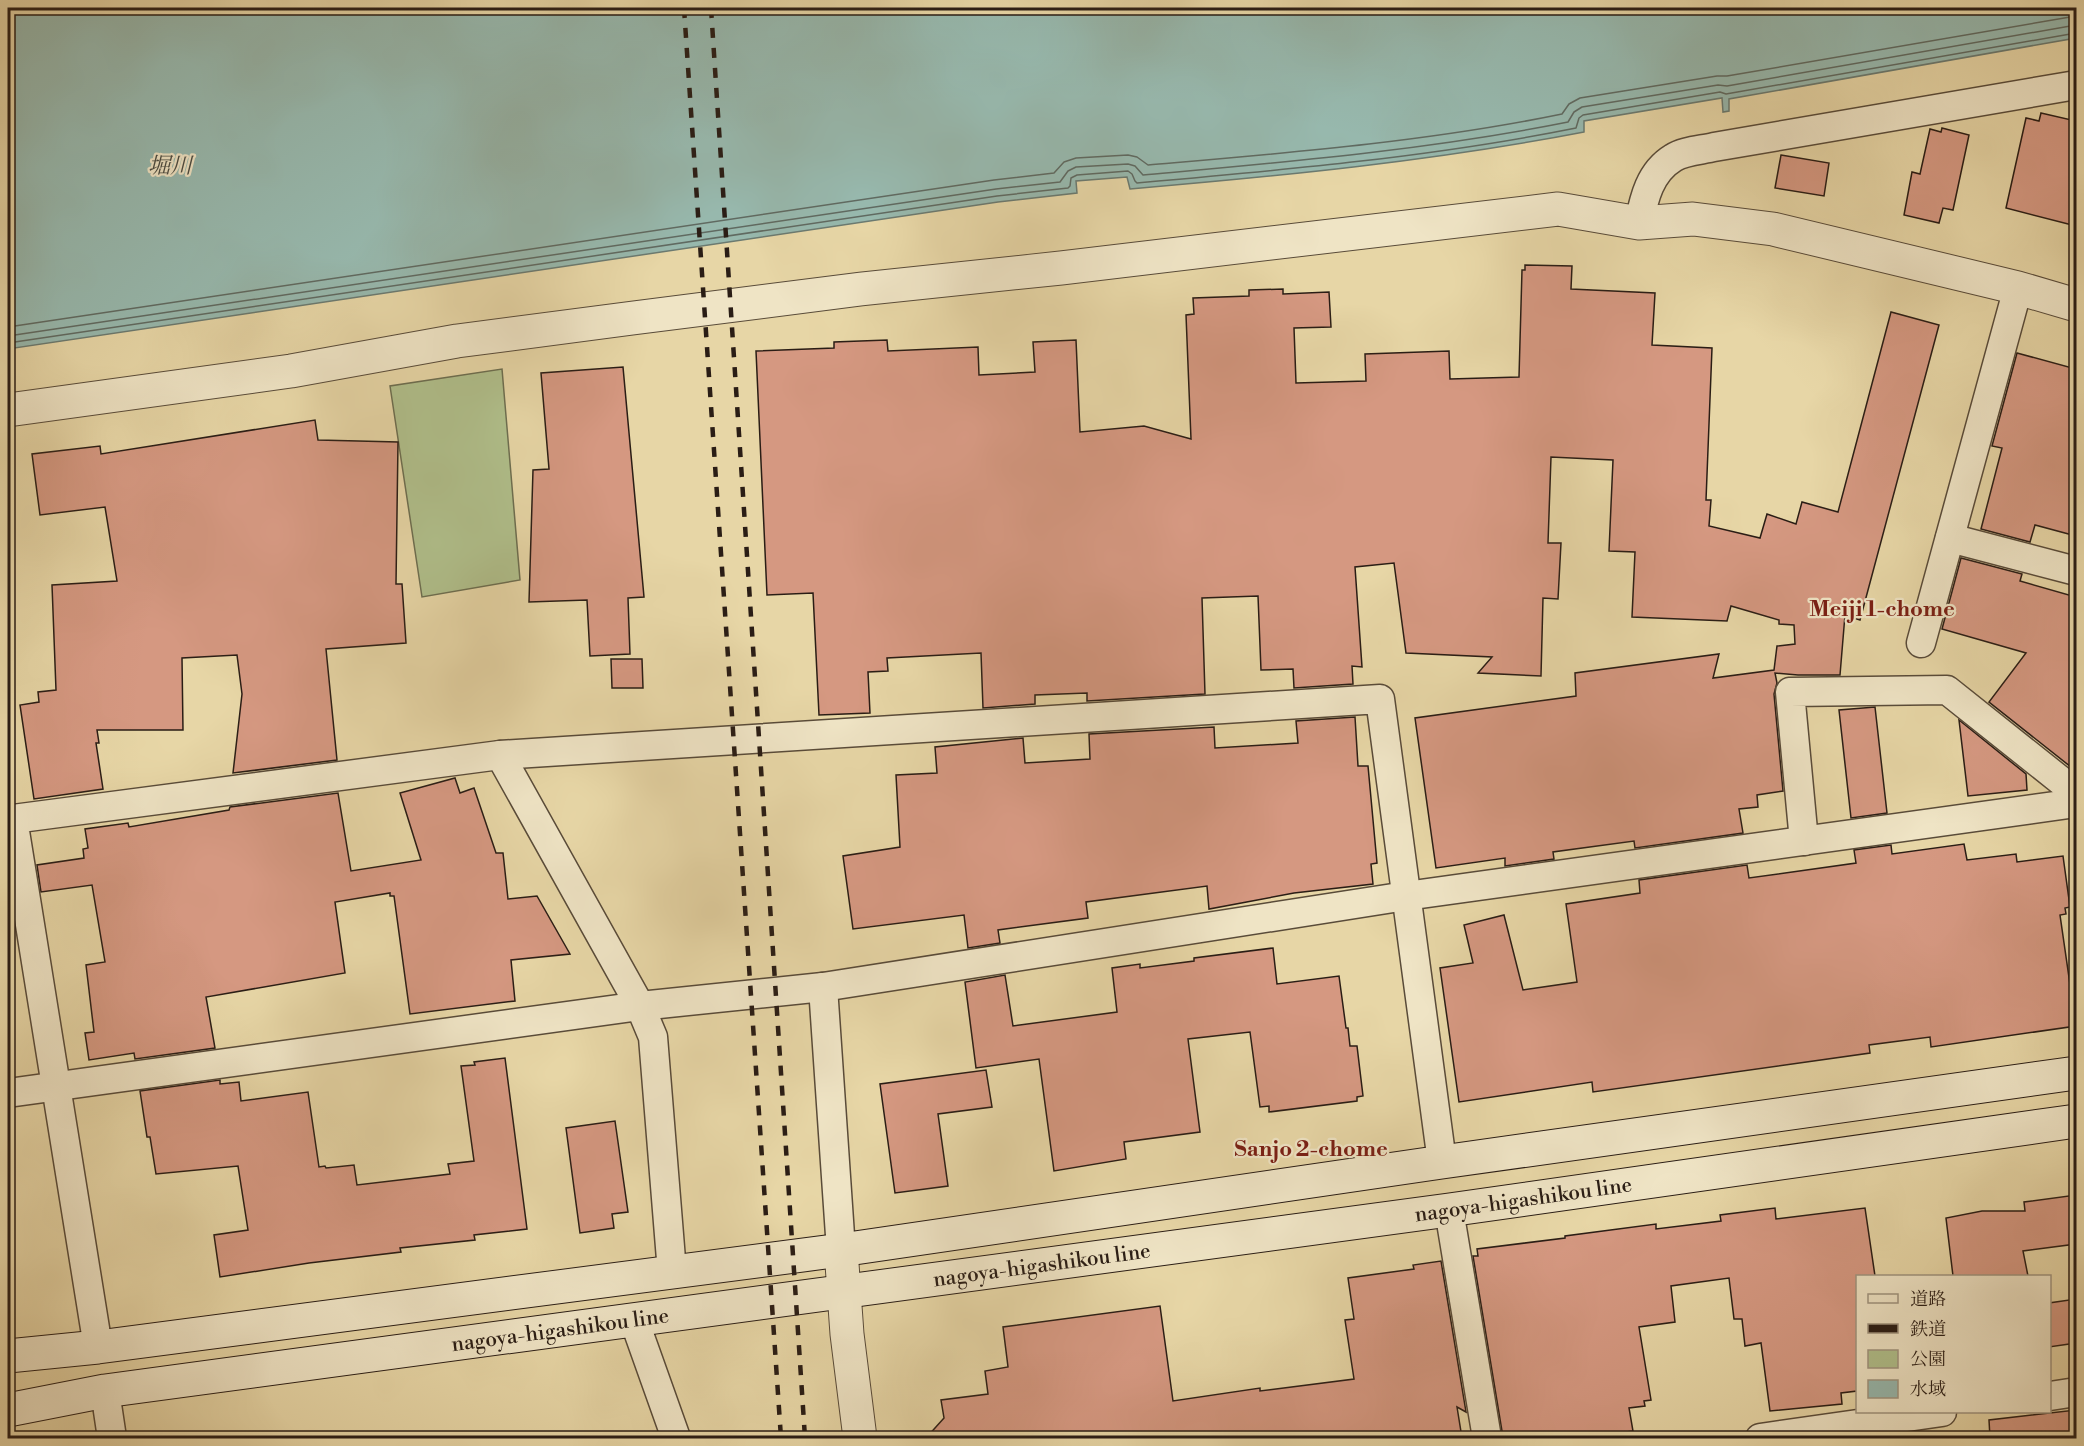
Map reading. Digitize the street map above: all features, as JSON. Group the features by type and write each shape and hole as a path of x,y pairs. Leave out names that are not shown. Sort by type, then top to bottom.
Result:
{"main road":[{"path":"8,410 291,371 492,337 861,289 1061,268 1558,209 1639,223 1693,219 1773,229 2018,288 2076,305"},
{"name":"nagoya-higashikou line","path":"8,1356 98,1347 841,1250 1442,1162 2076,1073"},
{"name":"nagoya-higashikou line","path":"8,1410 105,1391 1449,1210 2076,1121"},
{"path":"841,1250 860,1438"}],"street":[{"path":"1639,223 1645,197 1656,172 1674,157 1714,147 2076,85"},
{"path":"1921,643 2018,288"},
{"path":"1950,538 2076,571"},
{"path":"8,1093 640,1006 823,987 1406,896 1804,841 2076,801 2065,784 1947,690 1790,692 1804,841"},
{"path":"98,1347 13,819 500,755 1380,699 1442,1162"},
{"path":"500,755 640,1006 653,1036 672,1272"},
{"path":"823,987 841,1250"},
{"path":"1449,1210 1487,1438"},
{"path":"634,1320 676,1438"},
{"path":"105,1391 112,1438"},
{"path":"2051,1396 2076,1392"},
{"path":"1760,1438 1935,1413"}],"green space":[{"path":"502,369 520,580 422,597 390,386"}],"water":[{"name":"堀川","path":"8,8 2076,8 2076,38 1729,99 1729,111 1723,112 1722,98 1584,121 1584,132 1471,151 1301,173 1130,189 1127,177 1076,181 1077,193 998,202 8,349"}],"building":[{"path":"2041,113 2076,121 2076,226 2006,208 2026,118 2039,121"},
{"path":"1942,128 1969,135 1953,210 1943,208 1939,223 1904,215 1912,172 1920,174 1930,129 1941,132"},
{"path":"1781,155 1829,163 1824,196 1775,188"},
{"path":"1525,265 1572,266 1571,289 1655,293 1652,345 1712,348 1706,500 1711,500 1709,526 1760,538 1767,514 1796,524 1802,502 1838,512 1891,312 1939,325 1860,620 1845,615 1840,675 1775,673 1777,683 1774,694 1783,791 1757,795 1758,807 1739,809 1743,833 1635,848 1634,841 1553,852 1554,859 1505,866 1505,858 1436,868 1415,718 1576,696 1575,673 1719,654 1713,678 1774,670 1777,646 1795,644 1794,625 1779,624 1779,620 1731,606 1727,621 1632,617 1635,552 1609,551 1613,460 1551,457 1548,543 1561,543 1558,599 1543,598 1541,676 1478,673 1492,657 1406,653 1394,563 1355,567 1362,667 1352,666 1353,684 1294,688 1293,669 1261,670 1258,596 1202,598 1205,694 1087,701 1087,693 1035,695 1035,704 983,708 981,653 887,658 888,671 868,672 870,713 819,715 813,593 767,595 756,351 834,348 834,342 887,340 888,351 978,347 979,375 1035,372 1033,342 1076,340 1080,432 1144,426 1191,439 1186,315 1194,314 1193,298 1249,296 1249,290 1283,289 1283,294 1329,292 1331,327 1294,328 1296,383 1366,381 1365,354 1449,351 1450,379 1519,377 1522,270 1525,270"},
{"path":"2017,353 2076,369 2076,536 2035,525 2030,542 1981,529 2002,448 1992,446"},
{"path":"623,367 644,597 628,598 630,654 590,656 587,600 529,602 533,470 549,469 541,373"},
{"path":"315,420 318,440 398,442 396,584 402,584 406,643 326,649 337,760 233,773 242,694 237,655 182,658 183,730 97,730 99,743 96,743 103,789 34,799 20,705 39,702 38,692 56,690 52,585 117,581 105,507 40,515 32,454 100,446 101,454"},
{"path":"1961,558 2022,574 2020,581 2076,597 2076,771 1989,702 2026,653 1942,629"},
{"path":"611,659 642,659 643,688 612,688"},
{"path":"1875,707 1887,813 1851,818 1839,710"},
{"path":"1355,717 1358,766 1368,766 1377,863 1371,864 1373,884 1294,893 1209,909 1207,886 1086,902 1088,918 998,930 1000,943 968,948 964,915 853,929 843,856 900,847 896,775 937,773 935,747 1023,738 1025,763 1090,759 1089,734 1214,727 1215,748 1298,743 1296,721"},
{"path":"1959,720 2026,774 2027,790 1968,796"},
{"path":"455,778 460,793 474,788 496,853 503,853 508,899 537,896 570,954 511,960 515,1001 410,1014 394,896 390,896 390,893 335,902 345,973 206,997 215,1048 135,1059 134,1053 89,1060 85,1033 94,1032 86,965 105,962 92,885 41,892 37,865 84,858 83,849 88,848 85,829 128,823 129,827 229,810 230,807 338,793 351,871 421,860 400,793"},
{"path":"1964,844 1967,860 2016,854 2017,862 2063,856 2070,907 2065,908 2066,914 2060,915 2076,1026 1931,1047 1930,1037 1869,1045 1870,1053 1593,1092 1592,1082 1459,1102 1440,968 1473,963 1464,925 1504,915 1523,990 1577,982 1566,904 1640,893 1639,880 1747,865 1749,878 1856,863 1854,850 1891,845 1892,854"},
{"path":"1273,948 1277,984 1339,976 1350,1046 1357,1046 1363,1096 1357,1097 1357,1101 1269,1112 1269,1106 1260,1107 1250,1032 1188,1039 1200,1132 1124,1142 1126,1159 1054,1171 1039,1059 976,1068 965,982 1005,975 1013,1026 1117,1012 1112,968 1140,964 1140,968 1194,961 1194,958"},
{"path":"505,1058 527,1229 474,1235 475,1240 400,1248 401,1252 220,1277 214,1235 248,1230 238,1166 156,1174 150,1137 147,1137 140,1091 220,1080 220,1084 239,1082 241,1101 308,1092 319,1167 354,1165 357,1185 450,1174 448,1164 474,1161 461,1066"},
{"path":"986,1070 992,1107 938,1114 948,1186 895,1193 880,1084"},
{"path":"615,1121 628,1212 612,1214 614,1228 580,1233 566,1128"},
{"path":"2076,1195 2076,1244 2023,1251 2028,1275 1953,1275 1946,1218 1982,1211 2025,1211 2024,1202"},
{"path":"1775,1208 1776,1219 1865,1208 1875,1275 1856,1275 1856,1391 1841,1393 1842,1404 1770,1411 1761,1343 1745,1346 1742,1319 1734,1319 1729,1278 1671,1286 1675,1322 1639,1327 1651,1400 1644,1401 1645,1406 1629,1408 1633,1431 1600,1436 1599,1433 1554,1438 1503,1437 1473,1256 1478,1256 1477,1249 1656,1224 1656,1229 1721,1221 1720,1215"},
{"path":"1441,1261 1466,1412 1457,1407 1462,1438 926,1438 944,1418 941,1400 988,1394 985,1371 1008,1367 1003,1327 1160,1306 1173,1401 1260,1388 1260,1391 1354,1379 1345,1320 1354,1319 1348,1278 1414,1269 1413,1265"},
{"path":"2076,1299 2076,1343 2051,1347 2051,1303"},
{"path":"2076,1410 2076,1438 1990,1438 1989,1420"}],"railway":[{"path":"684,8 781,1438"},
{"path":"711,8 805,1438"}],"district":[{"name":"Meiji 1-chome","path":"1882,608"},
{"name":"Sanjo 2-chome","path":"1311,1148"}]}
